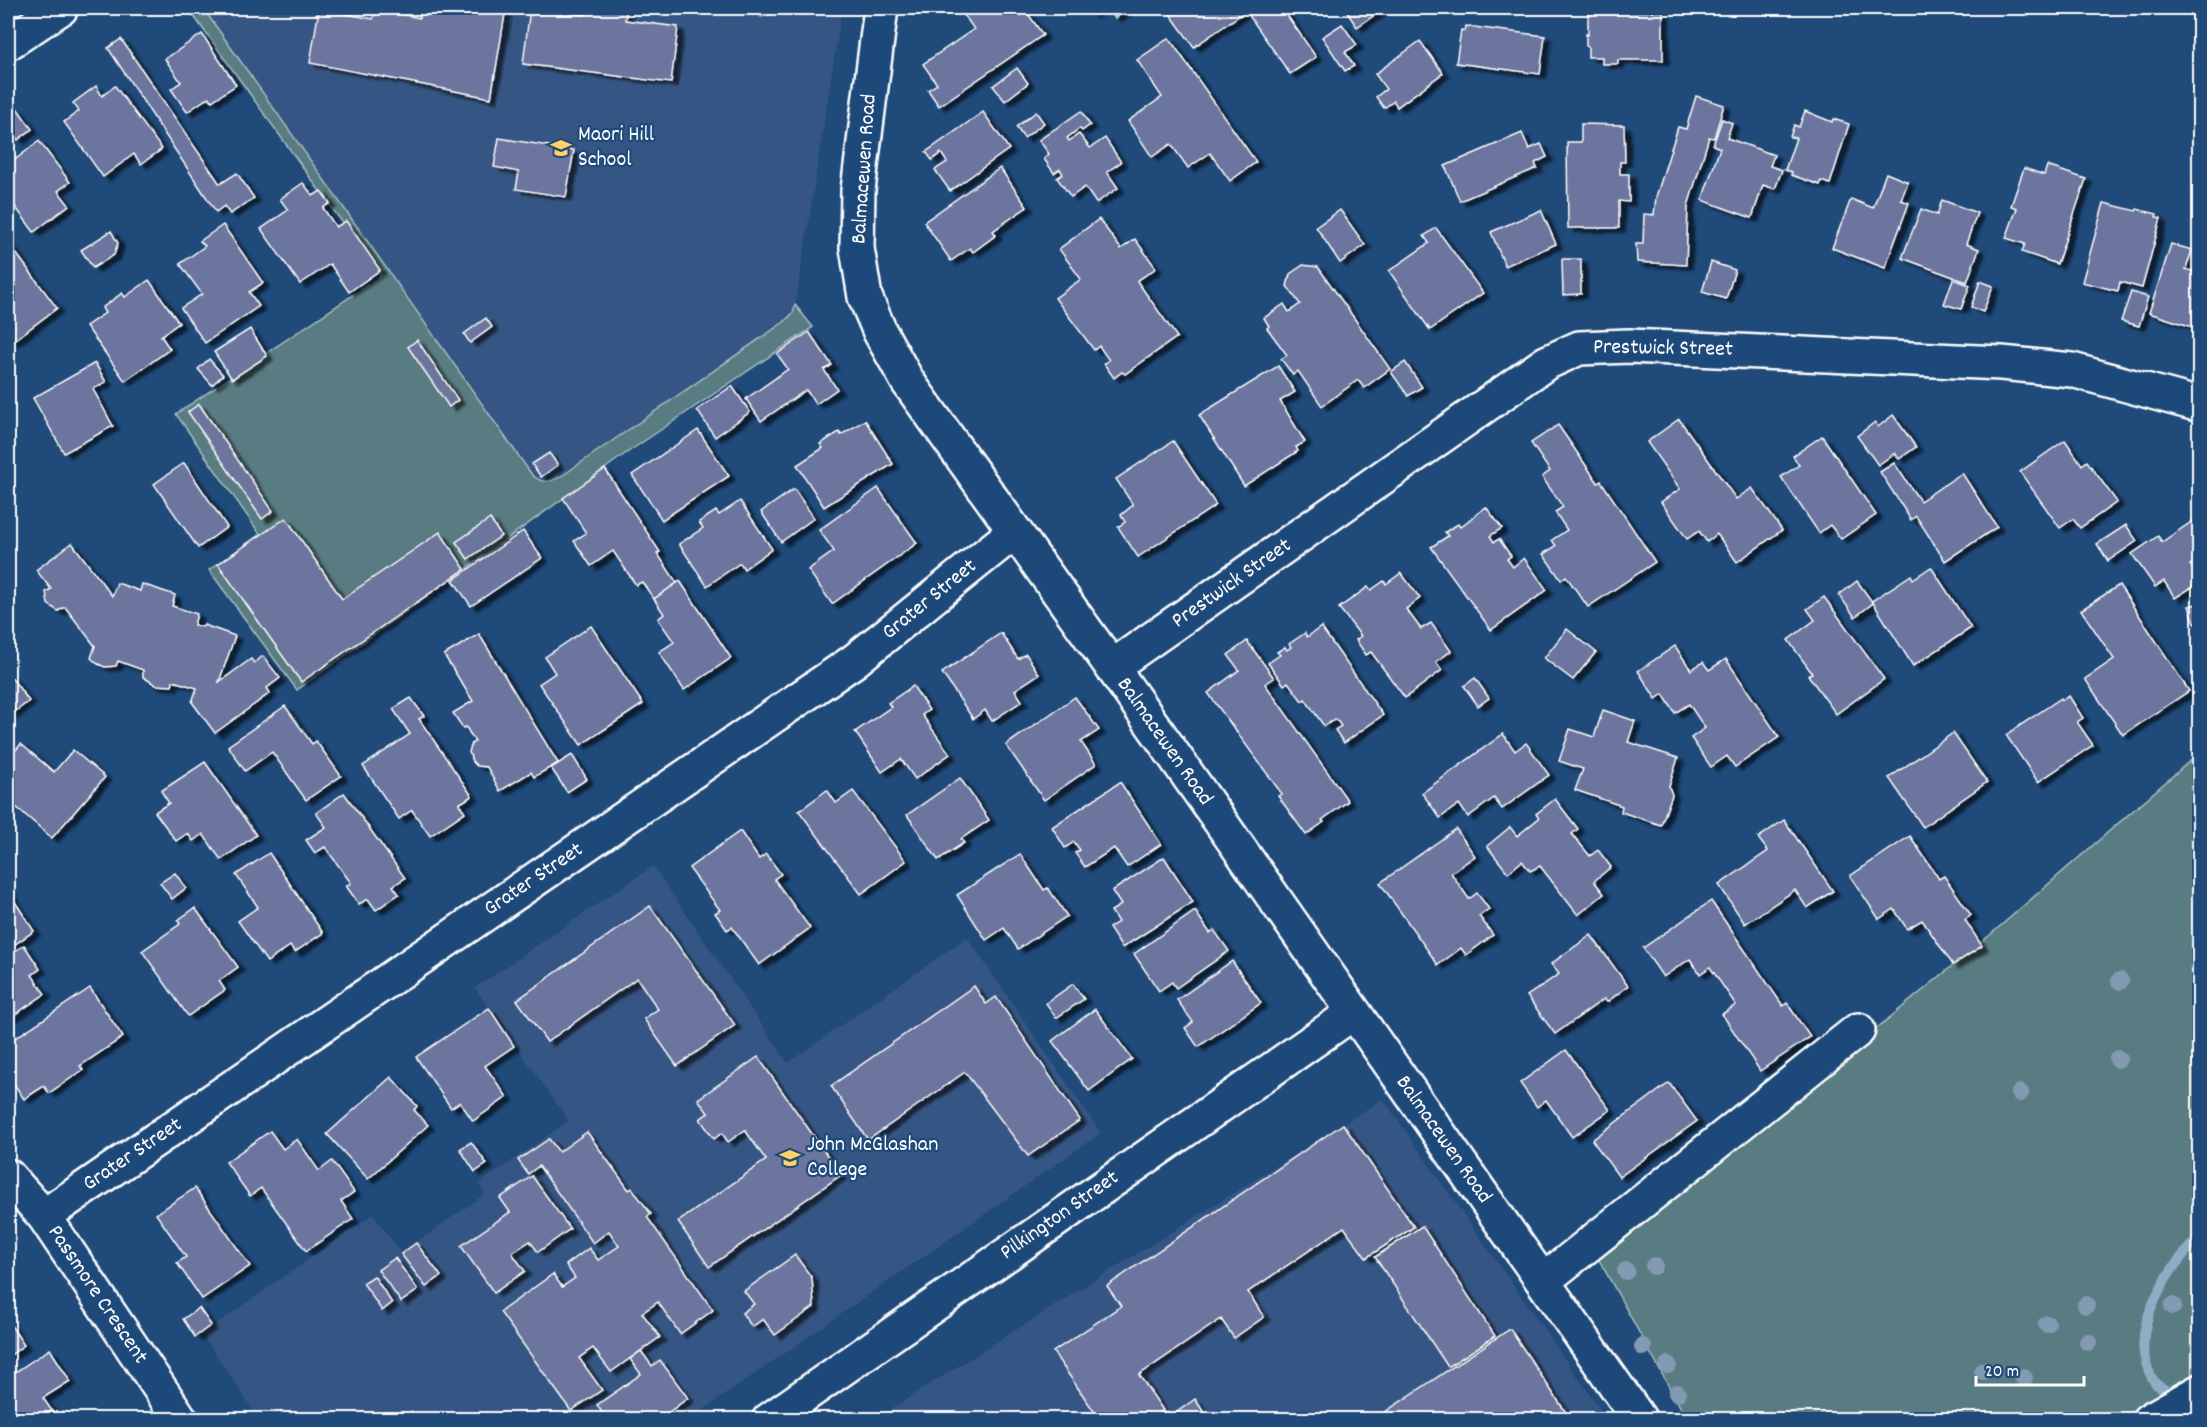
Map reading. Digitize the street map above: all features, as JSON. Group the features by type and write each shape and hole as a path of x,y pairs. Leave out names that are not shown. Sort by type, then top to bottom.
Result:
{"street":[{"path":"8,42 61,8"},
{"name":"Balmacewen Road","path":"881,8 858,190 857,248 866,297 880,332 908,381 1112,667 1640,1419"},
{"name":"Prestwick Street","path":"1112,667 1546,363 1579,348 1629,346 2013,364 2072,370 2199,405"},
{"name":"Grater Street","path":"44,1216 854,661 1014,532"},
{"name":"Pilkington Street","path":"769,1419 1353,1013"},
{"path":"1543,1281 1858,1030"},
{"name":"Passmore Crescent","path":"8,1176 44,1216 181,1419"}],"shaded area":[{"name":"Maori Hill School","path":"203,8 842,8 793,313 784,322 557,479 549,482 538,481"},
{"name":"John McGlashan College","path":"653,866 788,1063 967,937 1101,1133 690,1419 259,1419 202,1334 373,1214 401,1253 485,1194 479,1184 569,1121 475,988"},
{"path":"1383,1099 1607,1419 873,1420"}],"green space":[{"path":"188,8 203,8 536,478 549,481 566,473 784,322 793,313 795,305 813,327 625,454 297,690 209,570 260,534 176,414 381,276"},
{"path":"758,8 792,8 761,17"},
{"path":"2199,753 2199,1419 1687,1419 1598,1258 1990,935"}],"building":[{"path":"420,8 506,8 491,98 310,63 319,9 373,19 376,9 420,18"},
{"path":"530,8 585,15 586,8 627,10 625,20 678,27 671,83 523,64"},
{"path":"959,8 1024,8 1043,35 939,106 928,90 937,84 923,64 974,29"},
{"path":"1086,8 1100,8 1091,14"},
{"path":"1107,8 1130,8 1115,18"},
{"path":"1180,8 1282,8 1316,57 1290,74 1246,11 1194,47 1170,14"},
{"path":"1344,8 1385,8 1357,27"},
{"path":"1588,8 1614,8 1614,12 1663,11 1663,60 1618,60 1618,64 1602,64 1602,57 1588,57 1586,34 1588,35"},
{"path":"2196,8 2200,8 2200,16 2194,14"},
{"path":"1342,24 1357,45 1345,52 1354,66 1345,71 1322,37"},
{"path":"1466,26 1545,36 1540,74 1456,63 1461,30 1465,31"},
{"path":"202,34 236,85 212,101 209,97 187,112 171,89 181,82 165,59"},
{"path":"1169,38 1256,162 1230,181 1210,153 1188,168 1171,144 1152,157 1128,121 1162,97 1137,60"},
{"path":"121,39 220,184 237,173 254,198 230,214 224,206 216,212 108,48"},
{"path":"1420,41 1443,73 1397,107 1394,101 1384,108 1376,97 1386,89 1375,74"},
{"path":"1017,68 1028,83 1005,101 993,86"},
{"path":"96,86 102,96 115,86 162,149 141,164 134,154 103,177 64,122 79,111 73,103"},
{"path":"1696,96 1724,105 1714,138 1709,137 1688,206 1686,265 1637,262 1636,244 1643,244 1644,214 1654,215 1656,197 1678,127 1686,129"},
{"path":"17,108 32,129 18,140 8,125 8,114"},
{"path":"1081,111 1090,125 1082,131 1080,128 1067,138 1069,141 1079,134 1090,148 1105,138 1121,162 1107,172 1118,188 1096,203 1085,187 1071,197 1057,178 1063,174 1060,169 1054,173 1044,159 1049,154 1039,140"},
{"path":"1805,111 1832,122 1833,119 1849,124 1830,184 1821,181 1820,185 1791,175 1792,172 1785,170 1796,138 1790,137 1794,125 1799,127"},
{"path":"983,112 1009,149 950,191 935,170 947,162 941,153 932,160 926,152"},
{"path":"1036,112 1044,123 1024,138 1016,127"},
{"path":"1722,119 1732,123 1727,138 1774,155 1770,166 1782,170 1775,189 1763,185 1752,218 1702,200 1720,148 1713,145"},
{"path":"1581,124 1624,125 1625,162 1620,162 1620,174 1629,174 1629,202 1619,201 1619,228 1568,228 1567,142 1581,142"},
{"path":"1522,133 1529,149 1541,144 1547,157 1535,163 1537,168 1460,201 1445,166"},
{"path":"499,138 574,150 566,197 516,189 519,172 494,167"},
{"path":"39,141 70,182 58,191 69,205 34,232 8,197 8,158 13,154 16,159"},
{"path":"2047,166 2086,179 2057,264 2022,252 2025,244 2006,238 2017,208 2011,206 2024,168 2044,175"},
{"path":"1000,168 1027,207 993,231 996,235 973,252 970,248 951,261 924,222"},
{"path":"1886,173 1908,182 1901,200 1909,203 1885,268 1832,248 1851,199 1873,208"},
{"path":"303,183 313,196 321,191 330,203 323,208 336,227 346,221 380,270 349,292 330,264 300,284 261,229 288,210 280,199"},
{"path":"1942,200 1977,213 1966,244 1979,249 1967,282 1902,258 1921,209 1937,215"},
{"path":"2104,203 2157,214 2156,217 2161,218 2142,288 2120,282 2118,291 2082,282"},
{"path":"1340,210 1365,245 1340,263 1316,227"},
{"path":"1541,210 1556,244 1505,266 1491,232"},
{"path":"1099,219 1121,249 1135,239 1156,268 1137,281 1177,337 1125,374 1122,372 1114,378 1104,364 1109,360 1099,346 1094,350 1055,298 1081,279 1059,249"},
{"path":"223,225 263,283 249,292 259,306 205,343 181,308 202,294 180,264 205,246 200,241"},
{"path":"1436,228 1483,293 1430,330 1389,271 1429,243 1424,236"},
{"path":"111,231 118,243 114,255 93,268 81,250"},
{"path":"2171,244 2192,250 2186,269 2200,274 2200,319 2196,328 2149,313"},
{"path":"10,245 57,308 12,342 8,337 8,247"},
{"path":"1562,259 1581,259 1581,294 1563,295"},
{"path":"1711,262 1735,270 1726,299 1702,292"},
{"path":"1303,265 1318,267 1390,369 1364,388 1358,380 1322,406 1298,371 1293,375 1281,359 1287,355 1267,328 1269,326 1264,318 1284,304 1289,312 1300,304 1287,286 1290,274"},
{"path":"1953,279 1970,285 1961,309 1944,304"},
{"path":"149,280 179,323 161,336 170,349 125,381 86,326 105,313 102,308 122,293 125,297"},
{"path":"1980,281 1993,286 1983,312 1971,307"},
{"path":"2131,292 2148,297 2139,326 2121,321"},
{"path":"486,318 492,327 470,343 464,334"},
{"path":"250,329 267,356 232,379 214,352"},
{"path":"809,332 832,365 824,370 837,389 816,404 806,390 761,421 746,399 788,369 777,354"},
{"path":"417,340 458,400 449,407 408,347"},
{"path":"209,359 223,375 212,385 198,369"},
{"path":"1405,362 1422,387 1408,396 1391,372"},
{"path":"95,363 106,382 93,389 113,426 64,453 33,398"},
{"path":"1278,366 1295,392 1280,401 1305,442 1296,447 1298,451 1244,486 1199,415"},
{"path":"732,386 750,412 715,437 697,410"},
{"path":"199,404 273,511 262,519 188,412"},
{"path":"1893,415 1916,447 1899,459 1895,453 1878,465 1857,436 1875,422 1878,427"},
{"path":"1679,419 1736,499 1752,488 1782,530 1737,562 1717,534 1707,542 1699,531 1687,539 1661,502 1680,489 1647,442"},
{"path":"865,420 893,464 824,507 797,465 823,448 820,444 839,432 841,435"},
{"path":"1558,425 1598,483 1601,481 1655,562 1588,607 1566,576 1561,580 1543,554 1556,546 1552,540 1567,530 1555,512 1563,507 1542,477 1550,471 1531,443"},
{"path":"698,430 729,476 662,520 632,475"},
{"path":"1822,436 1876,515 1841,539 1830,525 1819,533 1781,477 1799,465 1793,456"},
{"path":"2065,440 2082,465 2087,461 2117,502 2080,528 2073,519 2060,528 2020,472"},
{"path":"1173,441 1216,505 1138,557 1118,527 1125,522 1121,515 1133,505 1116,479"},
{"path":"549,453 558,465 541,477 532,464"},
{"path":"184,463 227,527 198,548 154,484"},
{"path":"1894,463 1920,501 1962,473 1997,527 1945,561 1916,516 1911,520 1880,472"},
{"path":"605,469 660,552 657,553 677,583 654,599 642,582 636,585 613,551 591,566 574,541 586,533 563,498"},
{"path":"878,488 917,543 832,604 808,570 834,551 819,530"},
{"path":"794,489 814,518 781,542 761,512"},
{"path":"740,501 772,549 744,569 740,563 707,586 679,544 703,528 699,522 716,511 719,515"},
{"path":"1486,507 1502,528 1490,536 1494,542 1499,539 1511,556 1507,559 1513,567 1524,558 1547,590 1491,630 1431,547 1448,536 1445,532 1458,524 1460,527"},
{"path":"2200,516 2200,559 2190,565 2200,578 2200,582 2175,598 2164,581 2155,587 2132,554 2158,536 2162,542"},
{"path":"286,518 342,599 440,532 465,569 301,682 218,564"},
{"path":"490,519 501,536 468,559 456,542"},
{"path":"2126,525 2137,541 2108,561 2097,544"},
{"path":"523,531 542,558 471,606 453,580"},
{"path":"72,543 112,596 117,583 140,591 142,584 175,595 172,606 197,614 194,625 203,627 204,625 235,636 219,682 251,659 254,663 263,656 280,678 267,688 270,693 215,733 192,702 197,688 173,681 172,686 156,685 143,677 143,670 118,661 116,666 105,667 98,664 91,658 95,646 65,607 58,611 48,604 46,592 51,589 36,570"},
{"path":"1931,567 1971,628 1913,666 1872,601 1911,575 1913,579"},
{"path":"1401,573 1420,598 1406,609 1421,629 1431,623 1451,651 1436,662 1442,670 1405,698 1371,652 1366,655 1356,640 1361,636 1339,608 1368,587 1371,590 1384,581 1386,584"},
{"path":"680,581 731,658 684,690 659,652 674,642 658,619 664,614 654,599"},
{"path":"1857,581 1873,603 1855,617 1839,595"},
{"path":"2119,585 2189,691 2123,735 2085,679 2114,659 2081,610"},
{"path":"1824,597 1884,679 1836,714 1808,675 1812,673 1788,640 1815,620 1807,609"},
{"path":"2200,603 2200,637 2189,606"},
{"path":"591,626 643,704 581,745 539,684 555,673 545,657"},
{"path":"1321,627 1383,715 1344,743 1335,730 1341,726 1336,719 1324,726 1305,699 1302,701 1288,682 1284,685 1268,663 1280,655 1277,652 1285,647 1287,650 1291,647 1289,644 1305,633 1307,637"},
{"path":"1567,629 1596,652 1573,680 1544,658"},
{"path":"1001,633 1018,659 1026,654 1039,674 1015,690 1022,701 992,721 985,710 973,719 942,673"},
{"path":"479,634 558,763 534,777 531,772 500,791 487,767 477,766 472,761 469,752 472,743 475,742 466,727 463,728 453,713 473,701 444,655"},
{"path":"1247,641 1274,678 1265,684 1348,801 1306,835 1278,796 1282,794 1208,693 1239,670 1228,655"},
{"path":"1675,646 1691,670 1703,662 1709,670 1726,659 1779,737 1735,767 1727,756 1711,767 1691,738 1705,728 1689,704 1675,713 1663,694 1656,699 1638,671"},
{"path":"8,673 29,701 8,717"},
{"path":"1475,678 1489,698 1478,706 1464,686"},
{"path":"913,686 929,710 922,715 950,754 915,779 901,759 882,772 855,732 891,707 888,703"},
{"path":"2069,696 2083,718 2077,722 2093,745 2038,782 2006,735 2061,698 2062,700"},
{"path":"1075,697 1099,730 1081,742 1096,764 1044,800 1006,745"},
{"path":"411,698 424,716 419,719 472,796 459,804 465,812 430,836 412,810 399,819 363,766 410,734 393,709"},
{"path":"285,706 312,744 316,741 341,776 306,800 272,752 245,771 228,746"},
{"path":"1603,710 1635,721 1628,742 1678,758 1669,786 1672,795 1661,825 1621,812 1622,806 1575,790 1583,769 1559,761 1570,729 1594,737"},
{"path":"1953,733 1987,782 1923,827 1889,778"},
{"path":"1503,734 1515,751 1526,743 1549,775 1502,809 1494,798 1468,817 1459,804 1440,818 1422,793"},
{"path":"21,744 54,772 73,750 105,777 52,838 8,800 8,759"},
{"path":"572,755 587,779 567,792 551,768"},
{"path":"205,762 256,835 221,860 203,834 193,841 188,833 176,841 155,812 169,803 161,791"},
{"path":"960,778 989,820 961,839 964,843 938,860 907,815"},
{"path":"1120,782 1161,844 1127,867 1114,848 1085,867 1075,853 1080,850 1074,842 1065,848 1052,827"},
{"path":"827,790 836,803 853,791 906,861 861,894 799,811"},
{"path":"344,793 405,878 393,886 399,894 376,910 368,899 359,904 346,886 351,883 325,847 315,853 306,840 326,827 316,813"},
{"path":"1555,799 1578,829 1572,834 1590,856 1598,850 1611,867 1594,881 1604,894 1578,915 1540,866 1530,871 1522,861 1508,873 1487,846 1510,827 1517,836 1539,818 1536,814"},
{"path":"1784,820 1833,891 1807,908 1795,890 1745,924 1719,885 1768,851 1758,838"},
{"path":"1456,829 1475,856 1451,873 1469,899 1477,893 1489,909 1479,916 1493,935 1466,955 1461,948 1438,965 1380,883"},
{"path":"740,831 759,859 766,854 781,874 774,879 810,928 759,965 732,927 727,930 715,913 720,910 689,868"},
{"path":"1910,836 1939,879 1944,876 1971,915 1965,920 1982,946 1953,965 1922,920 1907,929 1894,909 1879,919 1850,876"},
{"path":"269,853 323,933 295,952 290,946 267,962 238,921 258,907 236,875"},
{"path":"1020,854 1044,890 1048,888 1067,916 1018,949 1004,928 986,940 957,895"},
{"path":"1164,857 1193,902 1122,948 1109,928 1118,922 1111,911 1121,905 1112,891"},
{"path":"175,873 186,888 172,899 160,883"},
{"path":"8,891 34,931 8,949"},
{"path":"1711,901 1783,1006 1787,1003 1810,1037 1760,1071 1722,1014 1736,1005 1710,967 1700,974 1690,959 1663,977 1643,948"},
{"path":"650,906 735,1025 677,1066 644,1019 658,1009 637,978 547,1042 517,1000"},
{"path":"195,908 238,967 219,981 225,990 188,1016 142,951 180,924 178,920"},
{"path":"1195,911 1210,933 1214,930 1229,951 1176,988 1172,982 1159,991 1134,954"},
{"path":"1591,935 1628,986 1607,1002 1604,999 1555,1034 1527,996 1559,974 1551,964"},
{"path":"24,945 40,969 32,975 45,994 8,1019 8,956"},
{"path":"1232,961 1261,1003 1198,1047 1185,1028 1193,1022 1177,1000"},
{"path":"1073,984 1084,999 1056,1018 1046,1003"},
{"path":"974,986 986,1004 996,997 1080,1120 1028,1156 965,1072 868,1140 831,1086"},
{"path":"90,988 123,1037 80,1066 83,1070 49,1093 44,1086 24,1099 8,1075 8,1043"},
{"path":"489,1008 514,1046 485,1066 507,1097 473,1121 460,1102 451,1108 416,1057"},
{"path":"1095,1009 1132,1059 1089,1091 1052,1041"},
{"path":"1566,1050 1610,1110 1572,1137 1546,1100 1537,1107 1520,1083"},
{"path":"758,1057 841,1175 709,1267 678,1222 766,1160 745,1130 728,1142 722,1133 714,1139 700,1119 708,1113 698,1099"},
{"path":"391,1077 417,1106 414,1110 428,1125 368,1179 327,1134"},
{"path":"1669,1083 1697,1121 1619,1177 1592,1140"},
{"path":"1343,1124 1414,1227 1366,1258 1344,1227 1248,1292 1264,1317 1234,1338 1221,1319 1139,1375 1163,1410 1149,1420 1100,1420 1053,1352 1121,1306 1107,1286"},
{"path":"270,1131 283,1149 297,1139 319,1171 332,1161 354,1192 341,1201 353,1219 306,1251 261,1188 250,1196 226,1162"},
{"path":"587,1132 629,1190 632,1188 651,1214 647,1217 713,1310 680,1334 658,1302 642,1313 660,1337 611,1372 593,1348 579,1358 602,1390 571,1411 500,1312 553,1274 562,1287 575,1278 566,1265 589,1248 598,1260 619,1246 609,1231 593,1243 539,1166 528,1174 518,1160 549,1139 559,1152"},
{"path":"471,1142 487,1164 475,1172 460,1149"},
{"path":"532,1176 570,1229 538,1252 530,1241 512,1253 525,1271 494,1293 461,1246 510,1212 500,1198"},
{"path":"195,1188 250,1266 202,1299 177,1263 186,1257 156,1214"},
{"path":"1422,1226 1495,1336 1448,1367 1375,1257"},
{"path":"416,1243 441,1276 426,1287 401,1254"},
{"path":"795,1255 812,1278 814,1307 775,1335 763,1319 752,1327 742,1313 754,1304 744,1291"},
{"path":"395,1258 418,1290 401,1302 378,1270"},
{"path":"374,1276 392,1303 382,1311 363,1283"},
{"path":"199,1308 211,1325 195,1337 183,1319"},
{"path":"8,1321 24,1345 8,1357"},
{"path":"1510,1329 1571,1420 1373,1420"},
{"path":"50,1349 70,1381 43,1398 52,1411 38,1420 12,1420 11,1418 8,1420 8,1377"},
{"path":"641,1351 652,1366 660,1360 688,1398 658,1420 607,1420 597,1405 641,1374 630,1359"},
{"path":"1195,1399 1209,1420 1166,1420"}],"waterway":[{"path":"2171,1402 2166,1391 2157,1385 2148,1369 2144,1352 2144,1334 2148,1316 2165,1280 2200,1236"}],"place":[{"name":"Maori Hill School","path":"561,148"},
{"name":"John McGlashan College","path":"790,1158"}]}
